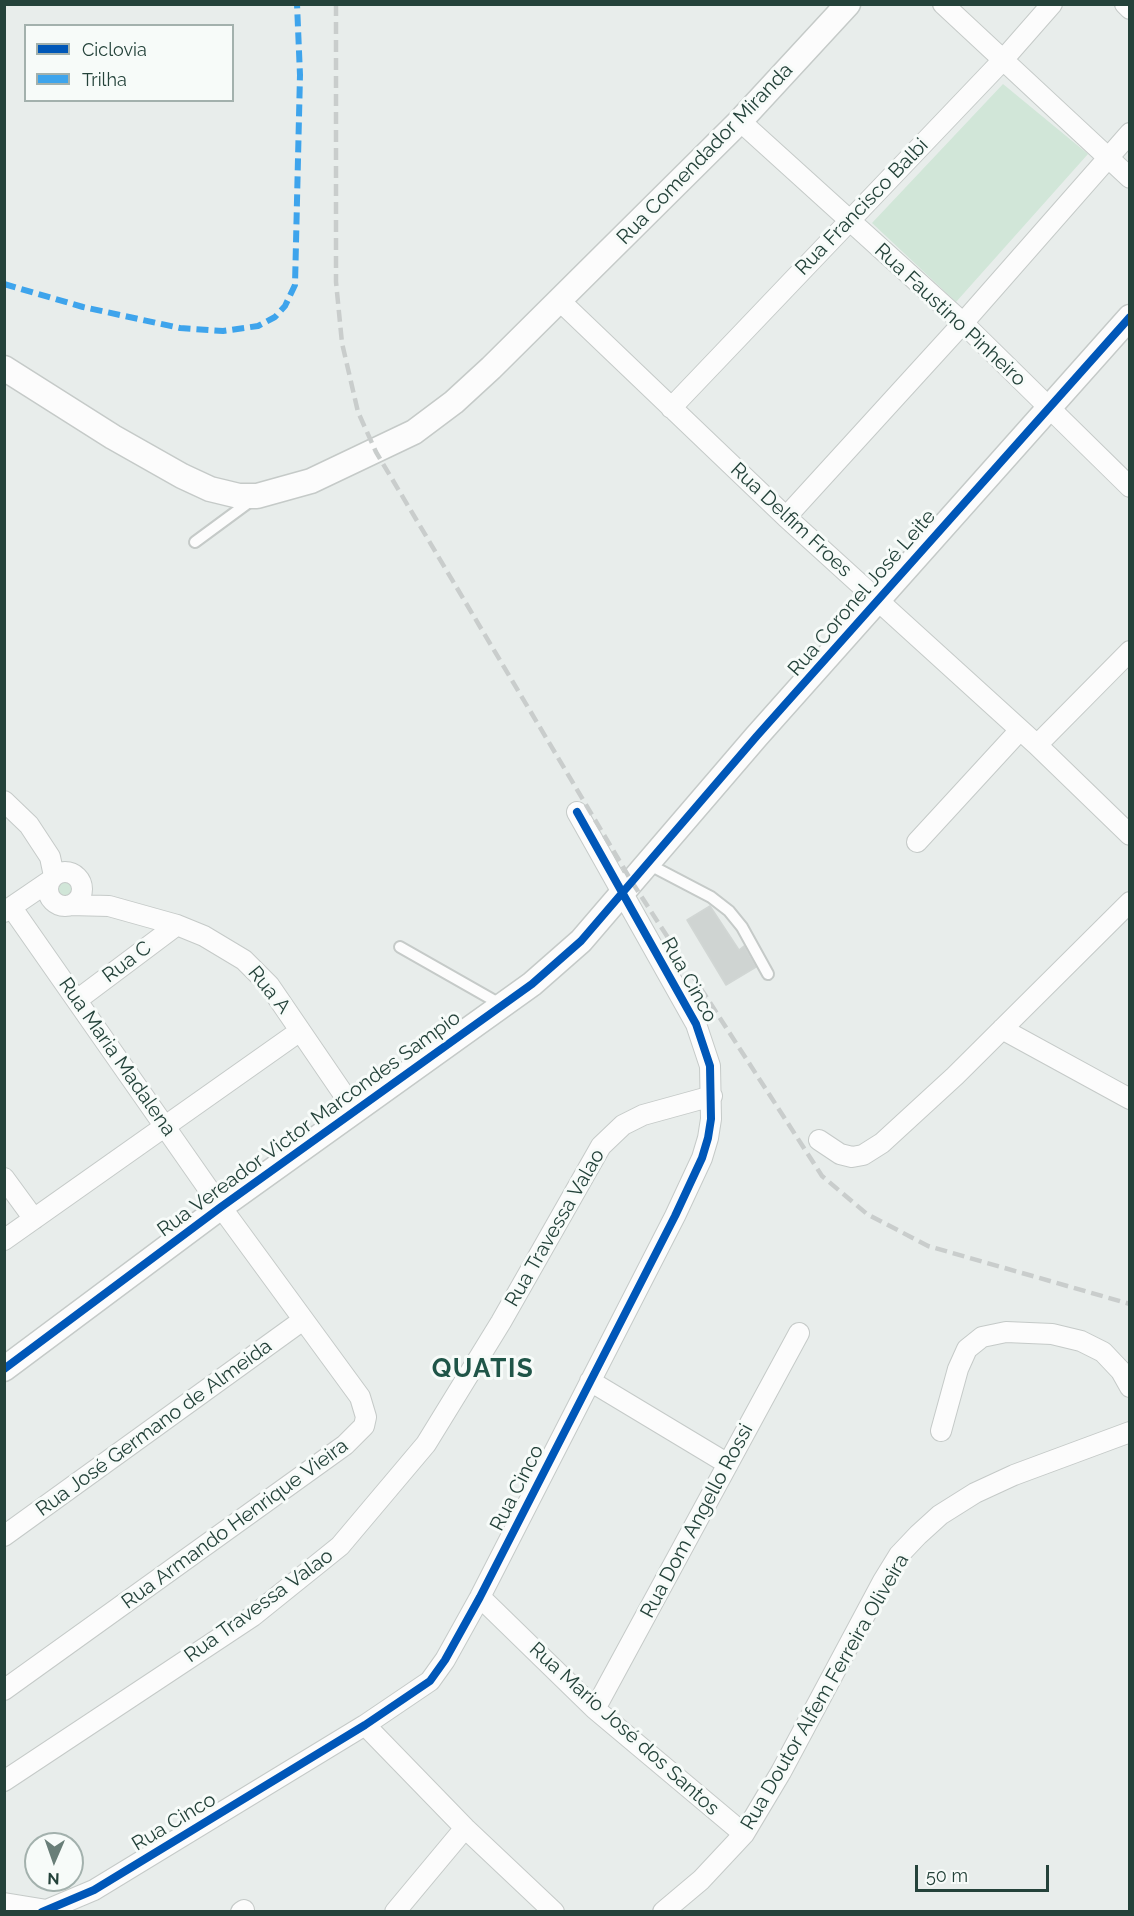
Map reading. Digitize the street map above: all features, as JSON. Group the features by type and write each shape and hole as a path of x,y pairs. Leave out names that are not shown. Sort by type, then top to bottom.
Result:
{"street":[{"name":"Rua Comendador Miranda","path":"257,496 311,481 414,432 491,368 740,121 848,4"},
{"path":"943,4 1130,178"},
{"name":"Rua Francisco Balbi","path":"671,408 1002,61 1052,4"},
{"path":"1125,4 1130,9"},
{"name":"Rua Faustino Pinheiro","path":"740,121 963,323 1130,487"},
{"path":"786,518 963,323 1106,157 1130,133"},
{"name":"Rua Delfim Froes","path":"559,300 786,518 1037,745 1130,835"},
{"name":"Rua Coronel José Leite","path":"622,894 878,599 1130,317"},
{"path":"4,368 113,437 182,476 210,489 239,496 257,496"},
{"path":"1037,745 1130,651"},
{"path":"917,842 1020,730"},
{"path":"6,805 29,825 79,899 64,905"},
{"name":"Rua Cinco","path":"45,1911 94,1890 365,1725 430,1681 446,1660 480,1597 698,1168 708,1138 712,1096 710,1066 696,1024 577,812"},
{"path":"61,874 50,897 64,905"},
{"path":"61,874 109,906"},
{"path":"12,908 61,874"},
{"name":"Rua Vereador Victor Marcondes Sampio","path":"4,1369 221,1207 532,984 582,941 622,894"},
{"path":"819,1140 840,1154 852,1157 863,1155 910,1119 1130,902"},
{"path":"12,908 64,905 109,906"},
{"name":"Rua A","path":"109,906 177,925 204,936 244,960 269,985 355,1112"},
{"name":"Rua Maria Madalena","path":"12,908 166,1125 221,1207"},
{"name":"Rua C","path":"77,1000 177,925"},
{"path":"1002,1029 1130,1099"},
{"path":"4,1240 300,1031"},
{"name":"Rua Travessa Valao","path":"4,1781 253,1616 340,1546 426,1444 501,1322 601,1146 624,1125 643,1115 712,1096"},
{"path":"4,1178 34,1219"},
{"name":"Rua Armando Henrique Vieira","path":"4,1690 357,1434 364,1426 364,1407 221,1207"},
{"name":"Rua José Germano de Almeida","path":"4,1536 303,1320"},
{"path":"941,1431 958,1369 967,1349 982,1337 1006,1332 1052,1334 1081,1341 1103,1352 1121,1371 1130,1387"},
{"name":"Rua Dom Angello Rossi","path":"595,1709 799,1333"},
{"path":"590,1381 728,1464"},
{"name":"Rua Doutor Alfem Ferreira Oliveira","path":"663,1911 701,1880 744,1834 781,1772 882,1581 899,1555 918,1535 940,1515 975,1493 1014,1475 1130,1432"},
{"name":"Rua Mario José dos Santos","path":"480,1597 595,1709 744,1834"},
{"path":"365,1725 465,1828 554,1911"},
{"path":"395,1911 465,1828"},
{"path":"75,1911 94,1890"},
{"path":"4,1903 45,1911"}],"lane":[{"path":"195,543 257,496"},
{"path":"648,864 711,897 729,911 742,927 768,974"},
{"path":"400,947 502,1005"}],"green space":[{"path":"1003,84 1088,154 956,302 872,223"},
{"path":"66,875 76,879 80,889 76,899 66,903 56,899 52,889 56,879"}],"building":[{"path":"710,906 739,950 744,946 756,967 726,985 687,920"}],"railway":[{"path":"336,4 336,282 342,343 358,412 376,452 632,882 822,1176 867,1214 928,1246 1130,1304"}],"marked path":[{"path":"4,284 83,307 180,328 223,331 258,326 275,317 285,306 295,285 300,75 297,4"}],"cycle path":[{"path":"4,1369 221,1207 532,984 581,941 756,737 1130,317"},
{"path":"42,1912 94,1890 365,1725 430,1681 445,1660 480,1597 675,1216 702,1158 708,1138 711,1119 710,1066 696,1024 577,812"}],"district":[{"name":"QUATIS","path":"483,1369"}]}
